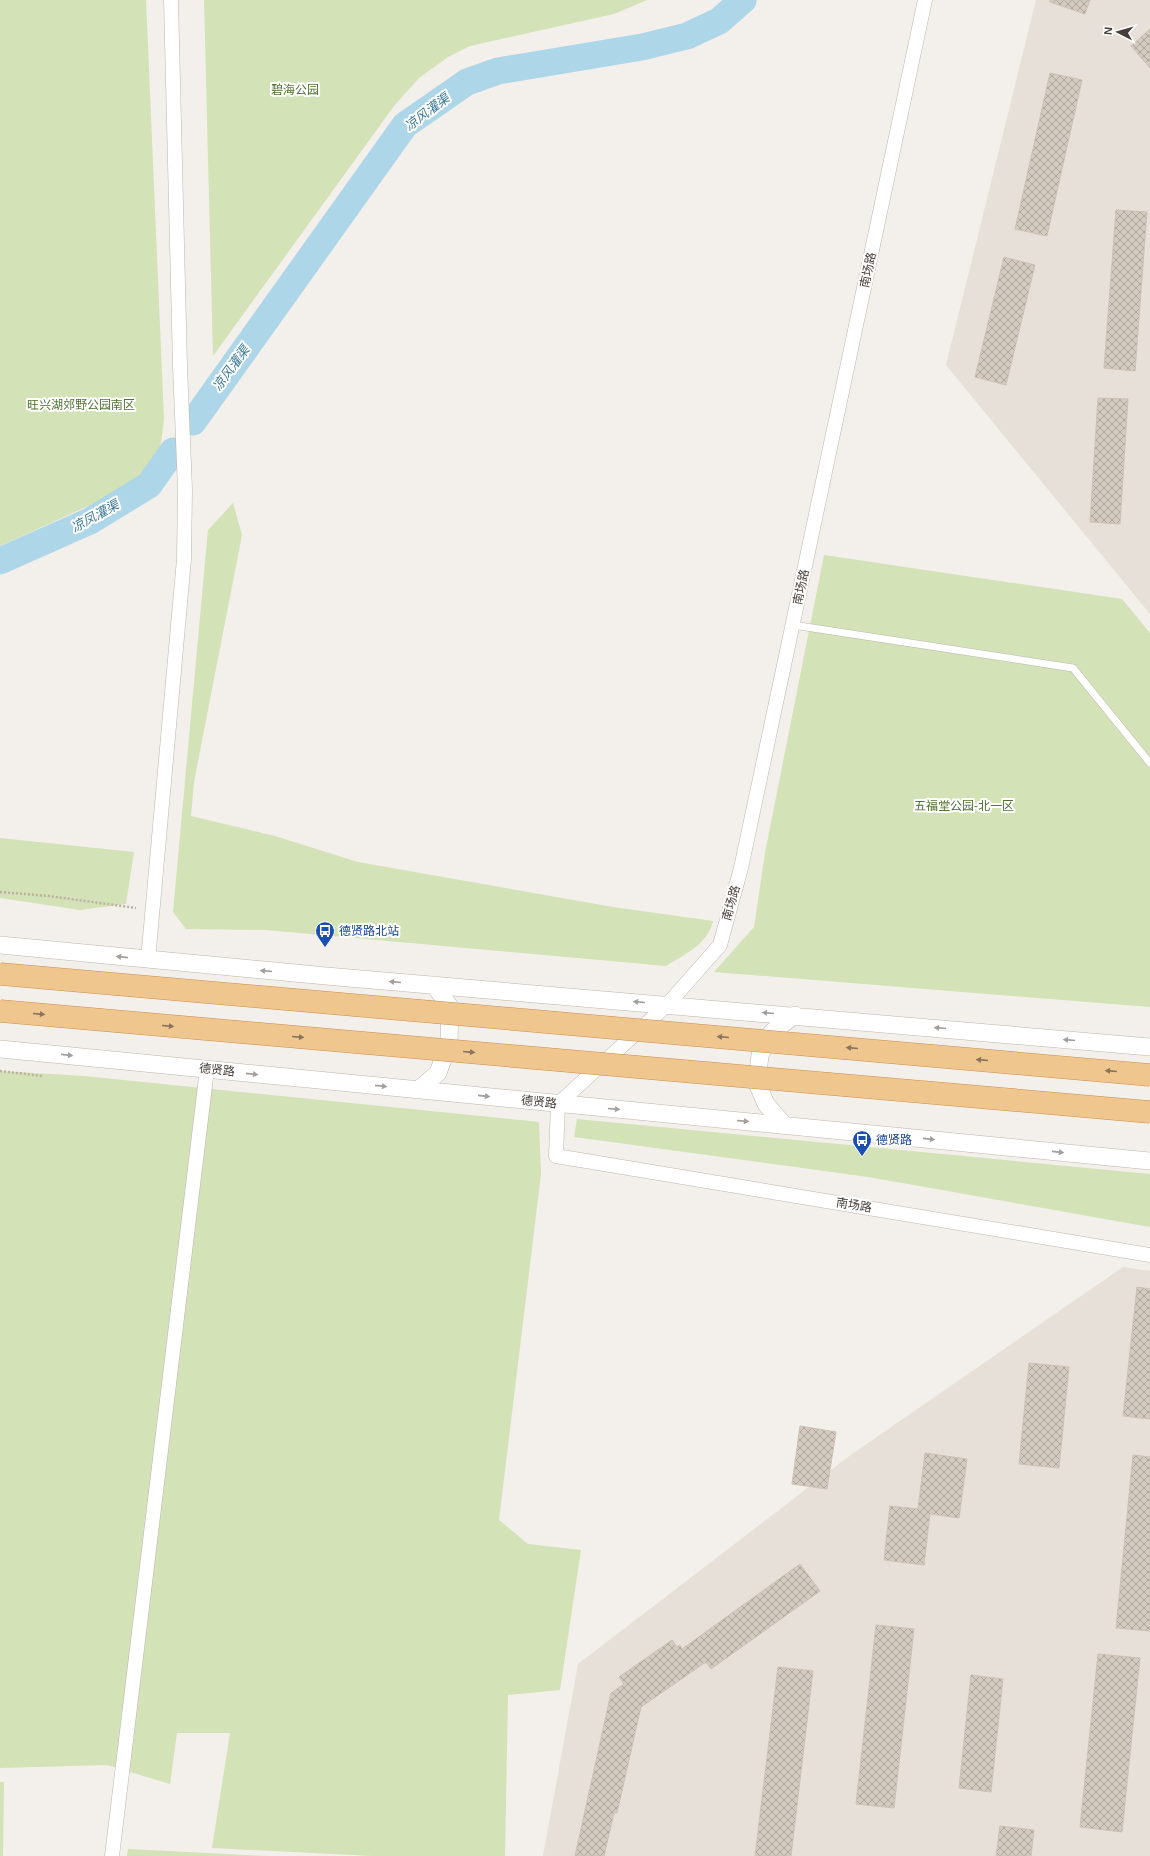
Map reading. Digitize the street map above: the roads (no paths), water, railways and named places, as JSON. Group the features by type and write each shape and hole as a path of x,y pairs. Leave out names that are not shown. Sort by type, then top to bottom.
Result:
{"highway":[{"path":"0,974 1150,1074"},
{"path":"0,1011 1150,1112"}],"street":[{"path":"148,960 184,559 185,490 180,366 171,0"},
{"name":"南场路","path":"925,0 741,868 720,945 668,1004 558,1104 556,1156 1150,1255"},
{"path":"0,945 148,960 1150,1047"},
{"path":"418,1090 438,1073 449,1042 450,1007 434,985"},
{"path":"784,1125 766,1104 757,1083 760,1055 772,1032 795,1015"},
{"name":"德贤路","path":"0,1049 1150,1161"},
{"path":"112,1856 207,1069"}],"lane":[{"path":"793,625 1073,668 1150,763"}],"waterway":[{"name":"凉风灌渠","path":"193,422 405,125 467,82 498,71 642,47 687,36 719,21 743,0"},
{"name":"凉凤灌渠","path":"0,561 90,521 149,485 173,451"}],"place":[{"name":"德贤路北站","path":"325,948"},
{"name":"德贤路","path":"862,1157"}],"park label":[{"name":"碧海公园","path":"295,90"},
{"name":"旺兴湖郊野公园南区","path":"81,405"},
{"name":"五福堂公园-北一区","path":"964,806"}]}
